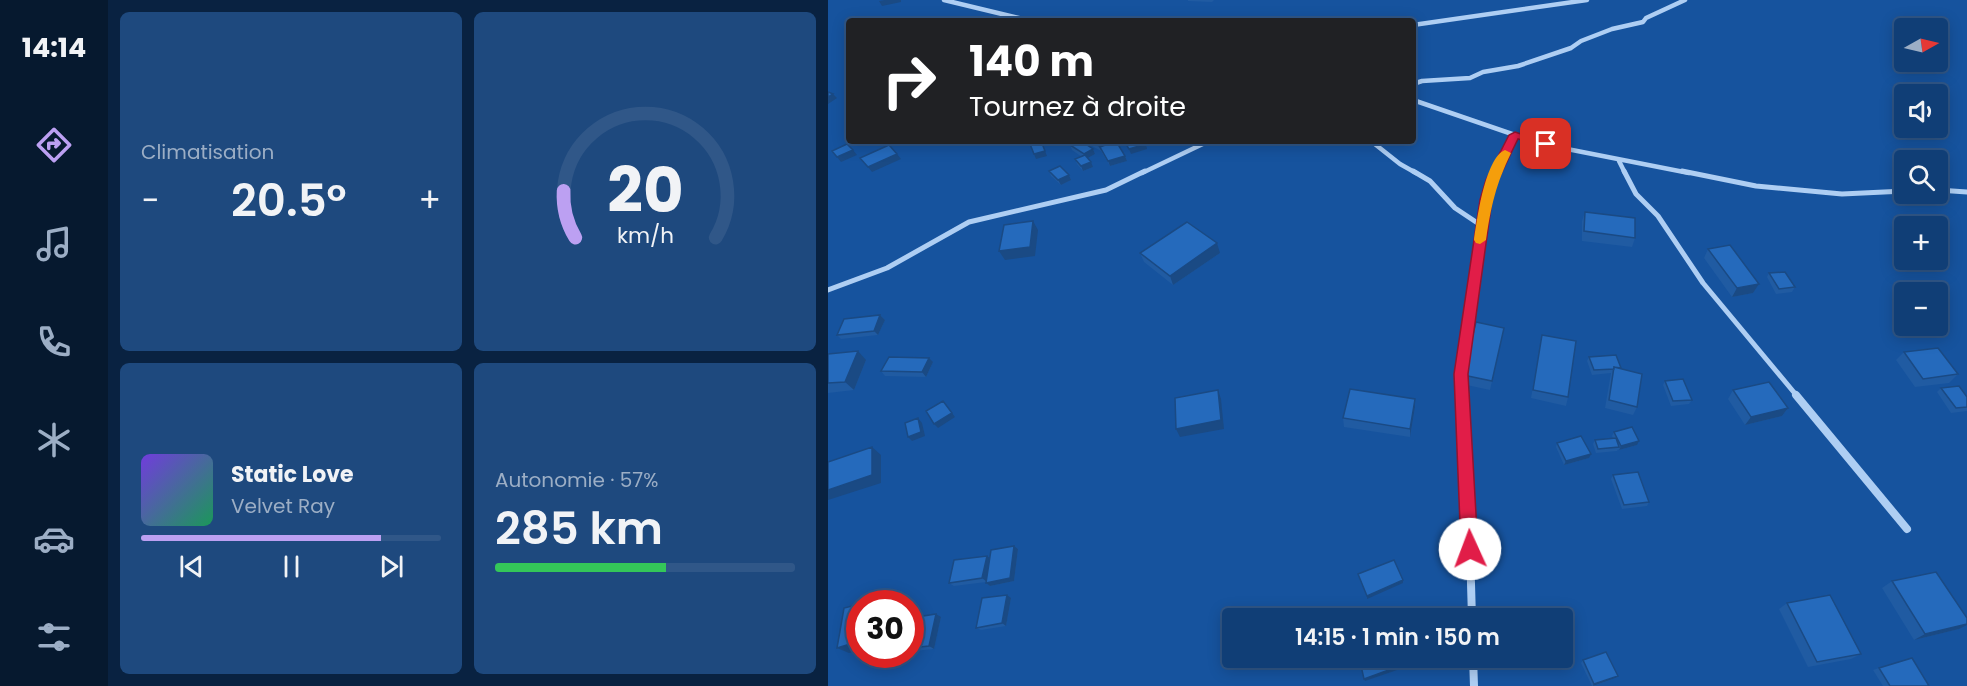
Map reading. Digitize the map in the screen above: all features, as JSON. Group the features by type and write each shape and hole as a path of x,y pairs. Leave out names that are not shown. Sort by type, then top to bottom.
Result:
{"street":[{"path":"944,0 1019,18"},
{"path":"1416,25 1587,0"},
{"path":"1416,83 1470,78 1483,72 1518,66 1571,48 1581,41 1612,29 1643,22 1646,18 1674,7 1684,0"},
{"path":"1416,101 1515,135 1618,160 1756,186 1842,194 1894,192"},
{"path":"1472,608 1468,480 1461,374 1486,200 1492,180 1515,135"},
{"path":"828,290 887,268 969,222 1106,190 1203,144"},
{"path":"1375,144 1400,164 1430,181 1455,208 1482,226"},
{"path":"1618,160 1636,194 1658,216 1703,283 1906,529"},
{"path":"1948,191 1967,192"},
{"path":"1473,668 1474,686"}],"building":[{"path":"847,144 853,150 837,157 832,151"},
{"path":"1030,144 1042,144 1045,151 1034,154"},
{"path":"1086,144 1093,149 1084,154 1070,145"},
{"path":"1118,144 1125,156 1108,161 1100,147"},
{"path":"1126,144 1146,144 1129,149"},
{"path":"889,145 897,154 868,167 860,158"},
{"path":"1085,155 1091,162 1081,166 1075,159"},
{"path":"1060,166 1069,175 1058,180 1049,171"},
{"path":"1585,212 1635,218 1635,238 1584,231"},
{"path":"1033,221 1030,247 999,251 1004,225"},
{"path":"1187,222 1217,243 1170,276 1140,253"},
{"path":"1730,245 1759,284 1737,288 1708,249"},
{"path":"1785,272 1795,287 1779,289 1769,273"},
{"path":"880,315 874,331 837,335 844,319"},
{"path":"1476,322 1504,328 1492,381 1463,375"},
{"path":"1542,335 1576,341 1568,397 1533,390"},
{"path":"1938,348 1958,374 1923,379 1904,352"},
{"path":"858,351 845,382 828,383 828,354"},
{"path":"1616,355 1621,368 1594,370 1589,357"},
{"path":"889,357 929,358 922,372 881,371"},
{"path":"1614,367 1642,374 1637,407 1609,400"},
{"path":"1683,379 1692,400 1673,401 1665,381"},
{"path":"1769,382 1788,408 1751,417 1733,390"},
{"path":"1959,386 1967,397 1967,407 1956,408 1941,388"},
{"path":"1350,389 1415,399 1410,429 1343,418"},
{"path":"1218,390 1221,420 1176,429 1175,398"},
{"path":"943,401 952,413 934,424 926,411"},
{"path":"918,418 921,432 908,437 905,423"},
{"path":"1632,427 1639,441 1621,446 1614,432"},
{"path":"1581,436 1591,454 1566,461 1557,443"},
{"path":"1616,438 1619,447 1598,449 1595,440"},
{"path":"872,447 872,475 828,490 828,462"},
{"path":"1638,472 1649,502 1624,505 1613,475"},
{"path":"1014,546 1010,578 986,583 991,550"},
{"path":"987,556 982,578 949,583 954,560"},
{"path":"1394,560 1403,580 1367,596 1358,574"},
{"path":"1936,572 1967,618 1967,624 1925,634 1892,581"},
{"path":"1007,595 1002,623 976,628 982,598"},
{"path":"1830,595 1861,654 1817,662 1787,603"},
{"path":"844,608 846,608 846,645 837,648"},
{"path":"936,614 929,646 924,647 924,616"},
{"path":"1606,652 1618,676 1594,684 1583,660"},
{"path":"1912,658 1929,686 1890,686 1879,668"},
{"path":"1362,668 1394,668 1364,679"}],"slow traffic":[{"path":"1480,240 1486,200 1492,180 1505,153"}],"route":[{"path":"1470,549 1461,374 1486,200 1492,180 1515,135 1546,144"}]}
